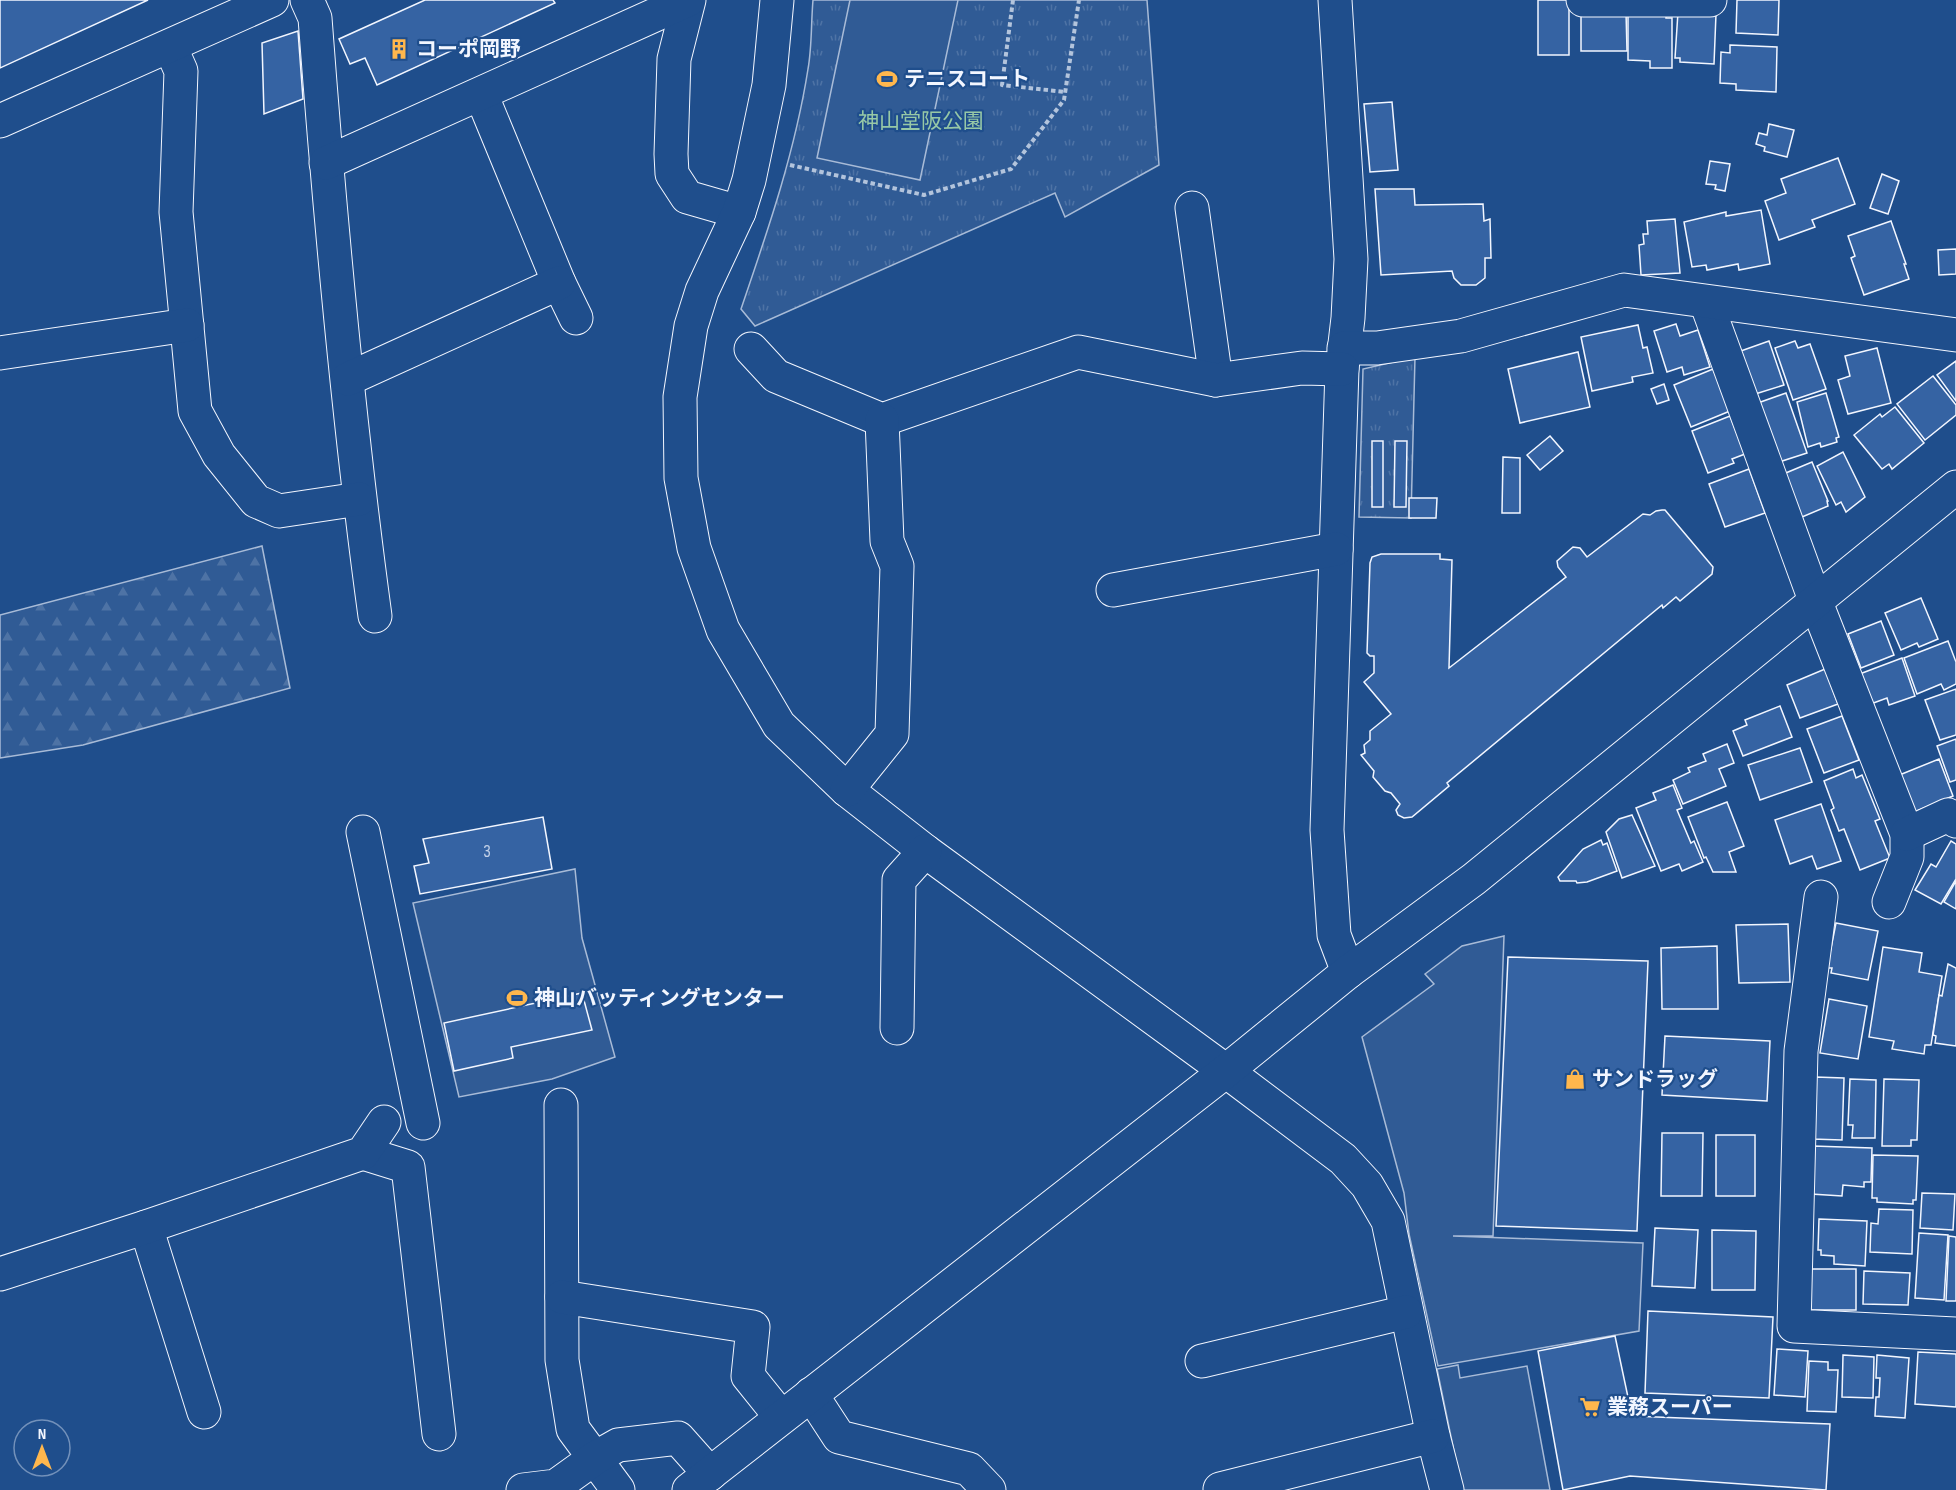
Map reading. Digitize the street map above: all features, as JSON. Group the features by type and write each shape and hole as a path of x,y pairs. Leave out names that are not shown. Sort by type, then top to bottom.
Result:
{"street":[{"path":"0,121 272,0"},
{"path":"307,0 315,18 326,163 359,500 375,616"},
{"path":"326,163 689,0"},
{"path":"689,0 674,59 672,174 687,197 739,212"},
{"path":"777,0 769,84 749,180 739,212 702,291 691,326 680,397 683,490 694,548 723,630 779,725 847,790 1343,1159 1367,1185 1388,1221 1433,1436 1447,1490"},
{"path":"1335,0 1351,259 1343,358 1327,830 1334,935 1348,972"},
{"path":"1582,0 1710,0"},
{"path":"170,46 181,72 176,212 195,411 219,455 256,501 279,511 359,500"},
{"path":"481,94 559,283 576,318"},
{"path":"1192,208 1216,380"},
{"path":"348,379 559,283"},
{"path":"751,349 776,376 882,420 1078,352 1216,380 1302,368 1377,348 1461,336 1624,290 1956,335"},
{"path":"1706,302 1815,600 1907,834 1907,857 1889,902"},
{"path":"0,353 187,325"},
{"path":"847,790 892,734 897,566 887,541 882,420"},
{"path":"523,1490 556,1486 595,1458 618,1445 678,1438 700,1482 1226,1071 1348,972 1474,879 1956,487"},
{"path":"1113,590 1336,549"},
{"path":"1907,834 1948,815 1956,821"},
{"path":"363,832 423,1124"},
{"path":"897,1028 899,880 925,850"},
{"path":"1821,897 1801,1051 1794,1326 1956,1334"},
{"path":"561,1105 562,1360 573,1429 618,1490"},
{"path":"363,1154 384,1122"},
{"path":"0,1274 363,1154 408,1167 439,1434"},
{"path":"146,1227 204,1412"},
{"path":"562,1297 753,1327 748,1376 781,1417"},
{"path":"1202,1361 1406,1312"},
{"path":"811,1394 839,1437 969,1469 989,1490"},
{"path":"1220,1489 1433,1436"}],"path":[{"path":"1013,0 1002,85 1065,92"},
{"path":"787,164 924,195 1011,169 1064,100 1079,0"}],"green space":[{"name":"神山堂阪公園","path":"813,0 1147,0 1159,165 1065,217 1055,193 755,326 741,309 771,220 796,130 809,61"},
{"path":"1415,357 1411,518 1359,517 1363,369"},
{"path":"262,546 290,688 83,745 0,758 0,615"}],"shaded area":[{"name":"テニスコート","path":"850,0 958,0 920,180 817,158"},
{"name":"神山バッティングセンター","path":"575,869 582,938 615,1057 552,1079 459,1097 413,903"},
{"path":"1504,936 1493,1236 1453,1236 1643,1243 1639,1331 1438,1366 1409,1234 1404,1193 1362,1037 1434,984 1425,974 1462,946"},
{"path":"1458,1365 1460,1378 1527,1366 1550,1490 1462,1490 1437,1369"}],"building":[{"path":"0,0 148,0 0,68"},
{"name":"コーポ岡野","path":"425,0 553,0 555,3 377,85 365,58 350,64 339,39"},
{"path":"1538,0 1569,0 1569,55 1538,55"},
{"path":"1737,0 1779,0 1778,35 1736,33"},
{"path":"1581,12 1626,12 1627,51 1581,51"},
{"path":"1628,12 1666,12 1666,18 1672,18 1672,68 1650,68 1650,61 1628,60"},
{"path":"1678,12 1716,14 1714,64 1680,62 1680,58 1675,58"},
{"path":"298,31 303,99 264,114 262,43"},
{"path":"1730,45 1777,47 1776,92 1736,90 1736,84 1720,83 1721,52 1730,53"},
{"path":"1392,102 1398,170 1370,172 1364,104"},
{"path":"1769,124 1794,130 1787,157 1764,151 1765,147 1756,144 1759,133 1767,135"},
{"path":"1838,158 1855,204 1812,220 1815,227 1779,240 1765,201 1786,193 1781,179"},
{"path":"1710,161 1730,164 1725,191 1715,189 1716,185 1706,184"},
{"path":"1882,174 1899,181 1888,214 1870,208"},
{"path":"1375,189 1414,189 1415,205 1483,204 1484,221 1490,219 1491,258 1485,258 1485,278 1476,285 1461,285 1454,278 1452,271 1381,275"},
{"path":"1761,210 1770,264 1739,270 1738,264 1707,270 1706,265 1692,267 1684,222 1726,212 1726,216"},
{"path":"1675,219 1680,273 1641,275 1639,245 1644,244 1643,234 1648,234 1647,221"},
{"path":"1891,221 1909,279 1864,295 1851,258 1855,256 1848,236"},
{"path":"1956,249 1956,274 1939,275 1938,250"},
{"path":"1676,324 1680,336 1698,330 1710,367 1684,375 1682,367 1667,372 1654,331"},
{"path":"1638,325 1643,348 1647,347 1653,373 1632,377 1633,382 1592,391 1581,337"},
{"path":"1769,341 1784,385 1752,395 1738,352"},
{"path":"1795,341 1798,348 1810,344 1826,389 1793,400 1775,348"},
{"path":"1877,348 1891,403 1848,414 1838,380 1850,376 1845,356"},
{"path":"1578,352 1590,407 1520,423 1508,369"},
{"path":"1956,361 1956,401 1937,375"},
{"path":"1713,369 1730,411 1691,427 1674,385"},
{"path":"1933,376 1956,405 1956,415 1925,440 1897,404"},
{"path":"1664,384 1669,400 1657,404 1651,389"},
{"path":"1786,393 1807,453 1776,463 1755,404"},
{"path":"1826,393 1839,437 1836,438 1837,442 1821,447 1820,443 1808,447 1797,402"},
{"path":"1895,407 1924,443 1892,469 1889,464 1882,469 1854,435 1880,414 1882,417"},
{"path":"1730,416 1745,454 1732,459 1734,463 1708,473 1692,431"},
{"path":"1550,436 1563,451 1540,470 1527,455"},
{"path":"1372,441 1383,441 1383,507 1372,507"},
{"path":"1395,441 1407,441 1406,507 1394,507"},
{"path":"1843,452 1865,497 1846,512 1841,502 1836,505 1817,466"},
{"path":"1503,457 1520,458 1520,513 1502,513"},
{"path":"1812,462 1828,506 1802,517 1781,475"},
{"path":"1749,469 1765,513 1725,527 1709,484"},
{"path":"1409,498 1437,498 1436,518 1409,518"},
{"path":"1665,510 1713,567 1712,574 1680,601 1676,597 1663,608 1662,605 1447,783 1449,786 1412,817 1404,818 1398,815 1396,810 1400,804 1373,777 1374,771 1361,755 1365,753 1364,745 1370,740 1370,731 1391,714 1364,682 1374,673 1374,656 1367,653 1372,557 1381,554 1440,554 1440,559 1452,560 1449,668 1566,577 1558,567 1557,561 1573,547 1580,548 1587,557 1643,514 1650,515 1656,511"},
{"path":"1921,598 1938,639 1919,647 1917,643 1901,650 1885,613"},
{"path":"1881,621 1894,655 1861,668 1848,634"},
{"path":"1948,641 1956,662 1956,684 1944,690 1941,684 1917,694 1904,658"},
{"path":"1902,658 1915,696 1889,705 1887,698 1868,705 1857,675"},
{"path":"1825,669 1838,704 1800,718 1787,685"},
{"path":"1956,689 1956,735 1940,740 1925,700"},
{"path":"1780,706 1792,737 1743,756 1733,731 1747,725 1745,720"},
{"path":"1842,716 1859,760 1824,773 1807,729"},
{"path":"1956,739 1956,780 1950,782 1937,746"},
{"path":"1727,744 1734,763 1719,769 1726,786 1683,804 1673,780 1690,772 1688,768 1706,761 1703,754"},
{"path":"1800,748 1812,782 1760,800 1748,765"},
{"path":"1939,759 1953,796 1912,813 1897,776"},
{"path":"1853,769 1856,778 1862,775 1880,819 1875,821 1890,858 1860,870 1844,829 1839,831 1831,810 1834,808 1824,781"},
{"path":"1673,785 1682,808 1677,810 1691,843 1694,841 1703,862 1682,871 1679,864 1661,871 1636,808 1656,800 1653,793"},
{"path":"1727,802 1744,846 1729,852 1736,872 1713,872 1706,857 1704,858 1688,817"},
{"path":"1821,804 1841,861 1817,869 1812,856 1790,864 1775,820"},
{"path":"1632,815 1655,866 1622,878 1606,832 1619,819"},
{"path":"543,817 552,869 420,894 414,866 429,863 423,839"},
{"path":"1601,840 1603,845 1607,843 1617,871 1587,882 1560,881 1558,877 1583,849"},
{"path":"1951,841 1956,844 1956,879 1941,904 1915,890 1931,864 1936,867"},
{"path":"1956,881 1956,909 1944,902"},
{"path":"1836,923 1878,931 1868,980 1831,973 1832,968 1827,968"},
{"path":"1788,924 1790,982 1739,983 1736,925"},
{"path":"1717,946 1718,1009 1662,1009 1661,948"},
{"path":"1883,947 1922,953 1919,972 1942,976 1931,1045 1925,1045 1924,1054 1892,1049 1894,1041 1869,1037"},
{"path":"1508,957 1648,961 1637,1231 1496,1226"},
{"path":"1948,964 1956,968 1956,1046 1935,1043 1936,1036 1933,1035 1939,995 1942,996"},
{"path":"582,993 592,1030 511,1047 513,1058 454,1071 444,1023"},
{"path":"1829,999 1867,1006 1858,1059 1820,1053"},
{"path":"1665,1036 1770,1041 1767,1101 1662,1095"},
{"path":"1815,1077 1844,1078 1842,1140 1812,1139"},
{"path":"1850,1079 1876,1080 1875,1138 1852,1138 1853,1125 1848,1125"},
{"path":"1884,1079 1919,1080 1917,1140 1911,1140 1911,1146 1882,1146"},
{"path":"1662,1133 1703,1133 1702,1196 1661,1196"},
{"path":"1716,1135 1755,1135 1755,1196 1716,1196"},
{"path":"1813,1146 1872,1148 1871,1182 1864,1182 1864,1187 1843,1185 1842,1196 1811,1194"},
{"path":"1873,1155 1918,1156 1916,1200 1913,1200 1913,1204 1877,1202 1877,1198 1872,1198"},
{"path":"1922,1193 1955,1194 1953,1230 1920,1228"},
{"path":"1879,1209 1913,1210 1912,1254 1870,1252 1871,1223 1878,1224"},
{"path":"1819,1219 1867,1221 1865,1266 1834,1264 1834,1256 1821,1255 1821,1250 1818,1250"},
{"path":"1655,1228 1698,1230 1695,1288 1652,1286"},
{"path":"1712,1230 1756,1231 1755,1290 1712,1290"},
{"path":"1919,1233 1948,1235 1944,1300 1915,1298"},
{"path":"1949,1236 1956,1237 1956,1301 1946,1301"},
{"path":"1810,1269 1856,1269 1856,1310 1809,1310"},
{"path":"1864,1271 1910,1273 1908,1305 1863,1304"},
{"path":"1648,1311 1773,1317 1769,1398 1645,1393"},
{"path":"1615,1336 1632,1416 1830,1424 1826,1490 1630,1476 1563,1490 1538,1351"},
{"path":"1777,1349 1808,1351 1805,1397 1774,1395"},
{"path":"1918,1352 1956,1354 1956,1407 1915,1404"},
{"path":"1843,1355 1874,1357 1873,1398 1842,1397"},
{"path":"1877,1355 1909,1358 1905,1418 1875,1416 1880,1378 1876,1378"},
{"path":"1809,1361 1828,1362 1828,1370 1838,1370 1836,1412 1807,1411"}],"place":[{"name":"コーポ岡野","path":"399,49"},
{"name":"テニスコート","path":"887,79"},
{"name":"神山バッティングセンター","path":"517,998"},
{"name":"サンドラッグ","path":"1575,1079"},
{"name":"業務スーパー","path":"1590,1407"}]}
